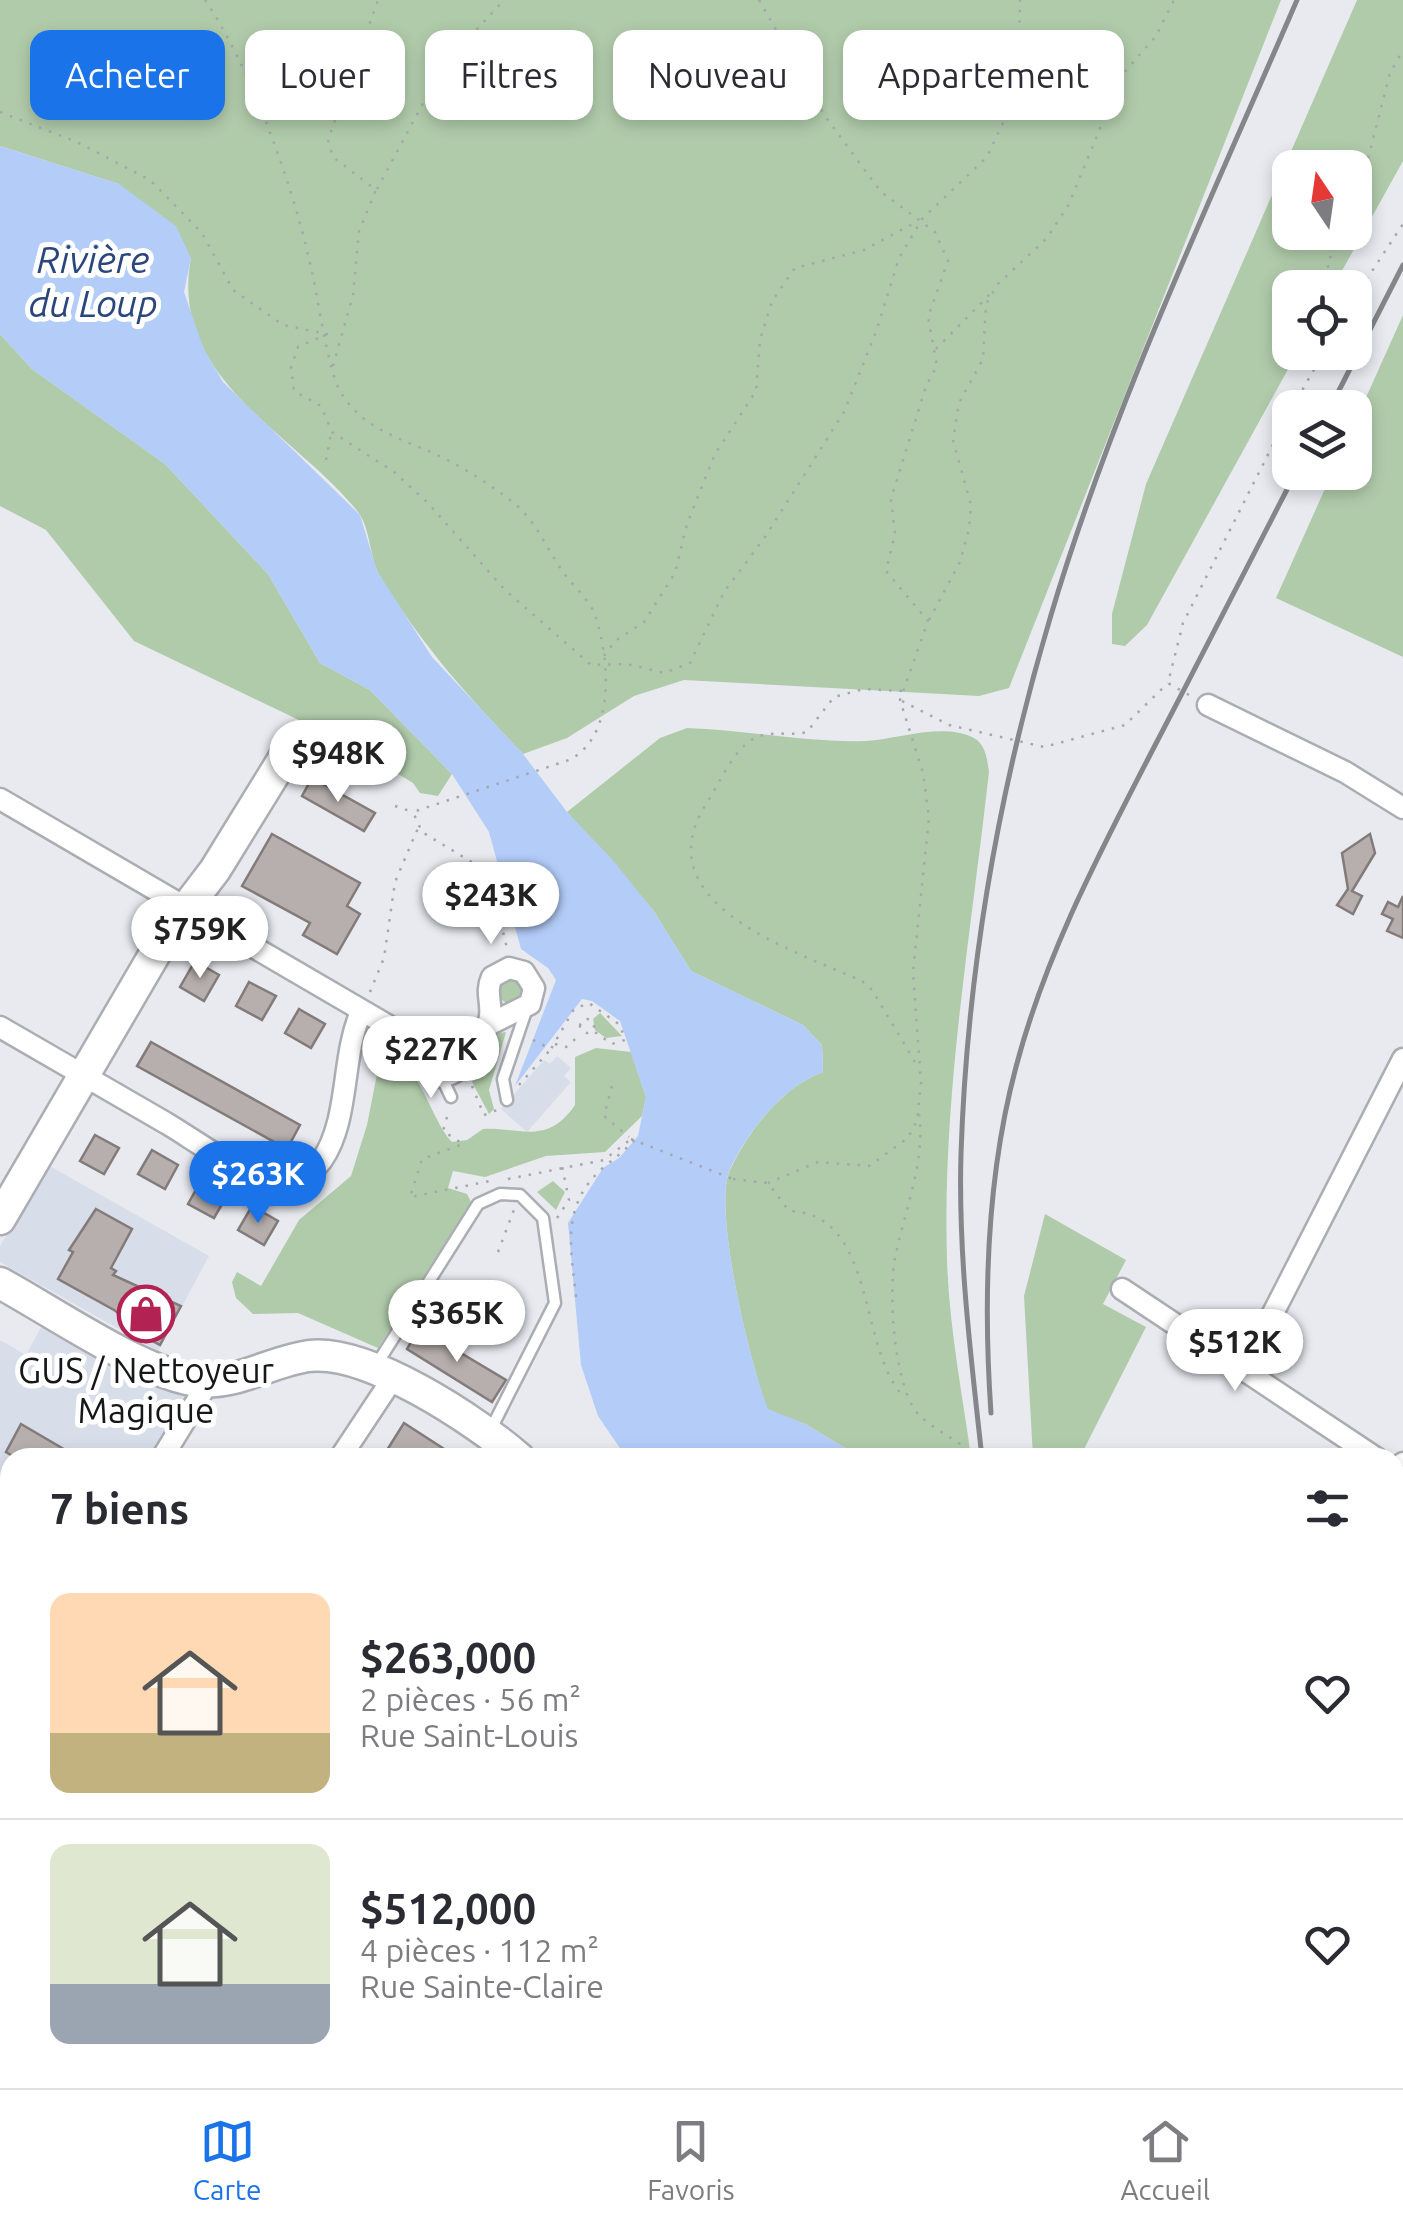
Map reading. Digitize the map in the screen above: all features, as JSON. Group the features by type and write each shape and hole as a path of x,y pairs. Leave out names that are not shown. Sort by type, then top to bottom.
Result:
{"main road":[{"path":"0,1218 83,1074 288,750"},
{"path":"0,1282 162,1371 208,1381 243,1377 309,1356 330,1355 384,1373 506,1448"}],"street":[{"path":"1208,706 1345,772 1403,808"},
{"path":"0,799 186,910 365,1003 446,1088 488,1025 490,981 498,972 511,968 524,972 532,981 534,992 528,1007 488,1025"},
{"path":"0,1028 256,1173 286,1181 298,1179 322,1159 336,1119 346,1054 365,1003"},
{"path":"1244,1370 1403,1058"},
{"path":"1122,1290 1361,1448"},
{"path":"345,1448 384,1373"},
{"path":"168,1448 208,1381"}],"lane":[{"path":"507,1100 503,1080 528,1007"},
{"path":"384,1373 478,1204 500,1194 520,1195 543,1218 555,1303 488,1434"}],"path":[{"path":"205,0 267,132 304,235 339,390 359,415 392,437 452,462 510,500 534,522 561,570 594,611 604,657 606,693 584,750 569,760 432,808 413,812 395,806"},
{"path":"376,190 332,157 328,140 378,0"},
{"path":"333,368 353,295 359,231 376,190 442,66 504,0"},
{"path":"759,0 811,95 881,192 892,204 922,219 935,232 948,260 928,317 937,366 926,386 892,499 896,521 886,571 928,621"},
{"path":"604,657 615,641 644,622 675,573 686,524 715,454 756,391 760,340 772,301 794,268 864,250 922,219 987,157 1011,106 1020,56 1020,0"},
{"path":"936,350 1047,238 1069,204 1122,74 1156,36 1174,0"},
{"path":"1370,150 1390,72 1403,50"},
{"path":"0,112 78,142 150,180 202,233 232,290 282,324 327,334"},
{"path":"327,334 298,347 291,368 294,391 321,406 332,432 394,472 428,503 504,589 591,666 627,664 664,673 690,663 724,592 766,537 844,412 899,258 922,219"},
{"path":"1372,271 1403,224"},
{"path":"906,1399 895,1339 894,1263 908,1208 921,1126 913,972 929,818 922,773 900,700 928,621 960,562 969,529 971,505 953,440 958,403 983,359 986,304 994,290"},
{"path":"326,460 332,432"},
{"path":"900,700 949,725 1044,747 1125,726 1168,684 1183,624 1272,447"},
{"path":"1168,684 1208,706"},
{"path":"902,691 864,689 834,696 807,732 758,736 744,746 701,811 693,844 693,876 727,917 862,981 872,990 921,1074"},
{"path":"413,812 422,832 488,872 511,968"},
{"path":"365,1003 384,958 395,882 419,826"},
{"path":"533,1040 549,1048 583,1003 601,1010 620,1025 624,1040 612,1044 592,1030 590,1020"},
{"path":"581,1023 601,1010"},
{"path":"570,1016 581,1023 583,1032"},
{"path":"554,1044 566,1048 583,1032 592,1030"},
{"path":"612,1086 604,1116 630,1138 733,1178 768,1183 818,1162 869,1166 908,1138 919,1112"},
{"path":"447,1117 443,1131 462,1144 422,1159 410,1197 604,1160 630,1138"},
{"path":"576,1297 568,1223 603,1168 619,1158 638,1136"},
{"path":"556,1218 568,1200 562,1166"},
{"path":"768,1183 789,1211 808,1212 832,1226 867,1296 889,1382 920,1417 964,1446"}],"shaded area":[{"path":"557,1056 571,1068 564,1076 571,1082 527,1132 501,1109 544,1060 550,1064"},
{"path":"48,1165 209,1256 158,1351 0,1262 0,1246"},
{"path":"45,1320 187,1395 154,1448 0,1448 0,1340 26,1355"}],"green space":[{"path":"0,0 1281,0 1009,688 979,696 684,680 634,696 567,738 523,754 447,670 396,602 376,569 358,512 242,401 217,371 199,338 189,300 191,258 119,184 0,146"},
{"path":"1357,0 1403,0 1403,161 1372,217 1372,150 1292,150"},
{"path":"1272,195 1272,250 1354,250 1342,270 1272,270 1272,370 1288,370 1277,390 1272,390 1272,398 1147,625 1125,646 1112,644 1112,614 1146,484"},
{"path":"1403,315 1403,657 1276,598 1324,490 1372,490 1369,390"},
{"path":"0,334 32,369 165,464 268,574 320,663 370,690 452,774 438,796 420,793 413,783 351,745 134,641 46,530 0,506"},
{"path":"687,728 844,741 949,731 974,738 985,753 989,772 953,1076 947,1199 950,1309 970,1448 845,1448 805,1424 768,1410 736,1288 726,1190 730,1170 757,1125 794,1088 823,1072 822,1045 803,1025 691,971 653,910 567,812 660,738"},
{"path":"510,979 519,982 519,1000 510,1003 501,1000 498,991 501,982"},
{"path":"600,1013 622,1036 606,1038 595,1030 593,1019"},
{"path":"506,1032 489,1090 494,1109 489,1114 472,1082 499,1033"},
{"path":"596,1048 631,1052 646,1097 642,1116 605,1152 546,1156 485,1177 453,1171 448,1188 467,1194 471,1202 378,1348 298,1313 253,1314 236,1298 232,1282 237,1272 261,1286 299,1220 351,1176 367,1125 380,1059 388,1054 408,1068 452,1142 467,1140 483,1129 532,1132 554,1126 575,1105 575,1057"},
{"path":"553,1181 565,1192 556,1210 537,1192"},
{"path":"1045,1214 1126,1260 1103,1304 1146,1327 1085,1448 1032,1448 1024,1296"}],"water":[{"name":"Rivière du Loup","path":"0,146 119,184 176,226 191,258 184,292 203,347 223,382 360,515 377,571 432,657 523,754 567,812 611,858 653,910 691,971 803,1025 822,1045 823,1072 781,1099 738,1154 726,1189 726,1217 744,1325 768,1409 805,1424 845,1448 620,1448 598,1416 581,1365 568,1223 603,1168 619,1158 638,1136 646,1097 620,1021 592,1001 582,999 515,1086 556,980 548,968 521,949 489,832 452,774 370,690 320,663 268,574 165,464 32,369 0,334"}],"building":[{"path":"312,778 375,813 364,831 302,796"},
{"path":"272,834 360,883 347,906 360,914 337,954 303,935 310,923 242,886"},
{"path":"1370,834 1375,853 1352,891 1362,896 1353,914 1337,905 1348,889 1342,853"},
{"path":"1403,896 1403,938 1387,931 1393,919 1382,914 1388,902 1398,907"},
{"path":"195,961 219,975 204,1001 180,987"},
{"path":"249,982 276,996 262,1020 236,1006"},
{"path":"299,1009 325,1024 311,1048 285,1033"},
{"path":"151,1042 300,1125 287,1149 137,1066"},
{"path":"95,1135 119,1148 104,1174 80,1161"},
{"path":"152,1150 178,1165 165,1189 138,1174"},
{"path":"202,1179 228,1194 214,1218 188,1204"},
{"path":"252,1206 278,1221 264,1245 238,1230"},
{"path":"96,1209 132,1229 111,1268 116,1271 113,1275 181,1306 160,1345 138,1333 140,1328 114,1310 58,1279 73,1252 69,1250"},
{"path":"419,1328 506,1380 492,1402 407,1349"},
{"path":"404,1423 443,1448 388,1448"},
{"path":"21,1424 62,1448 8,1448"}],"railway":[{"path":"981,1448 963,1268 961,1154 970,1017 1001,814 1051,615 1104,458 1165,304 1297,0"},
{"path":"1339,390 1403,265"},
{"path":"991,1413 987,1283 993,1195 1006,1109 1028,1026 1057,946 1092,869 1287,490"}],"place":[{"name":"GUS / Nettoyeur Magique","path":"146,1314"}]}
